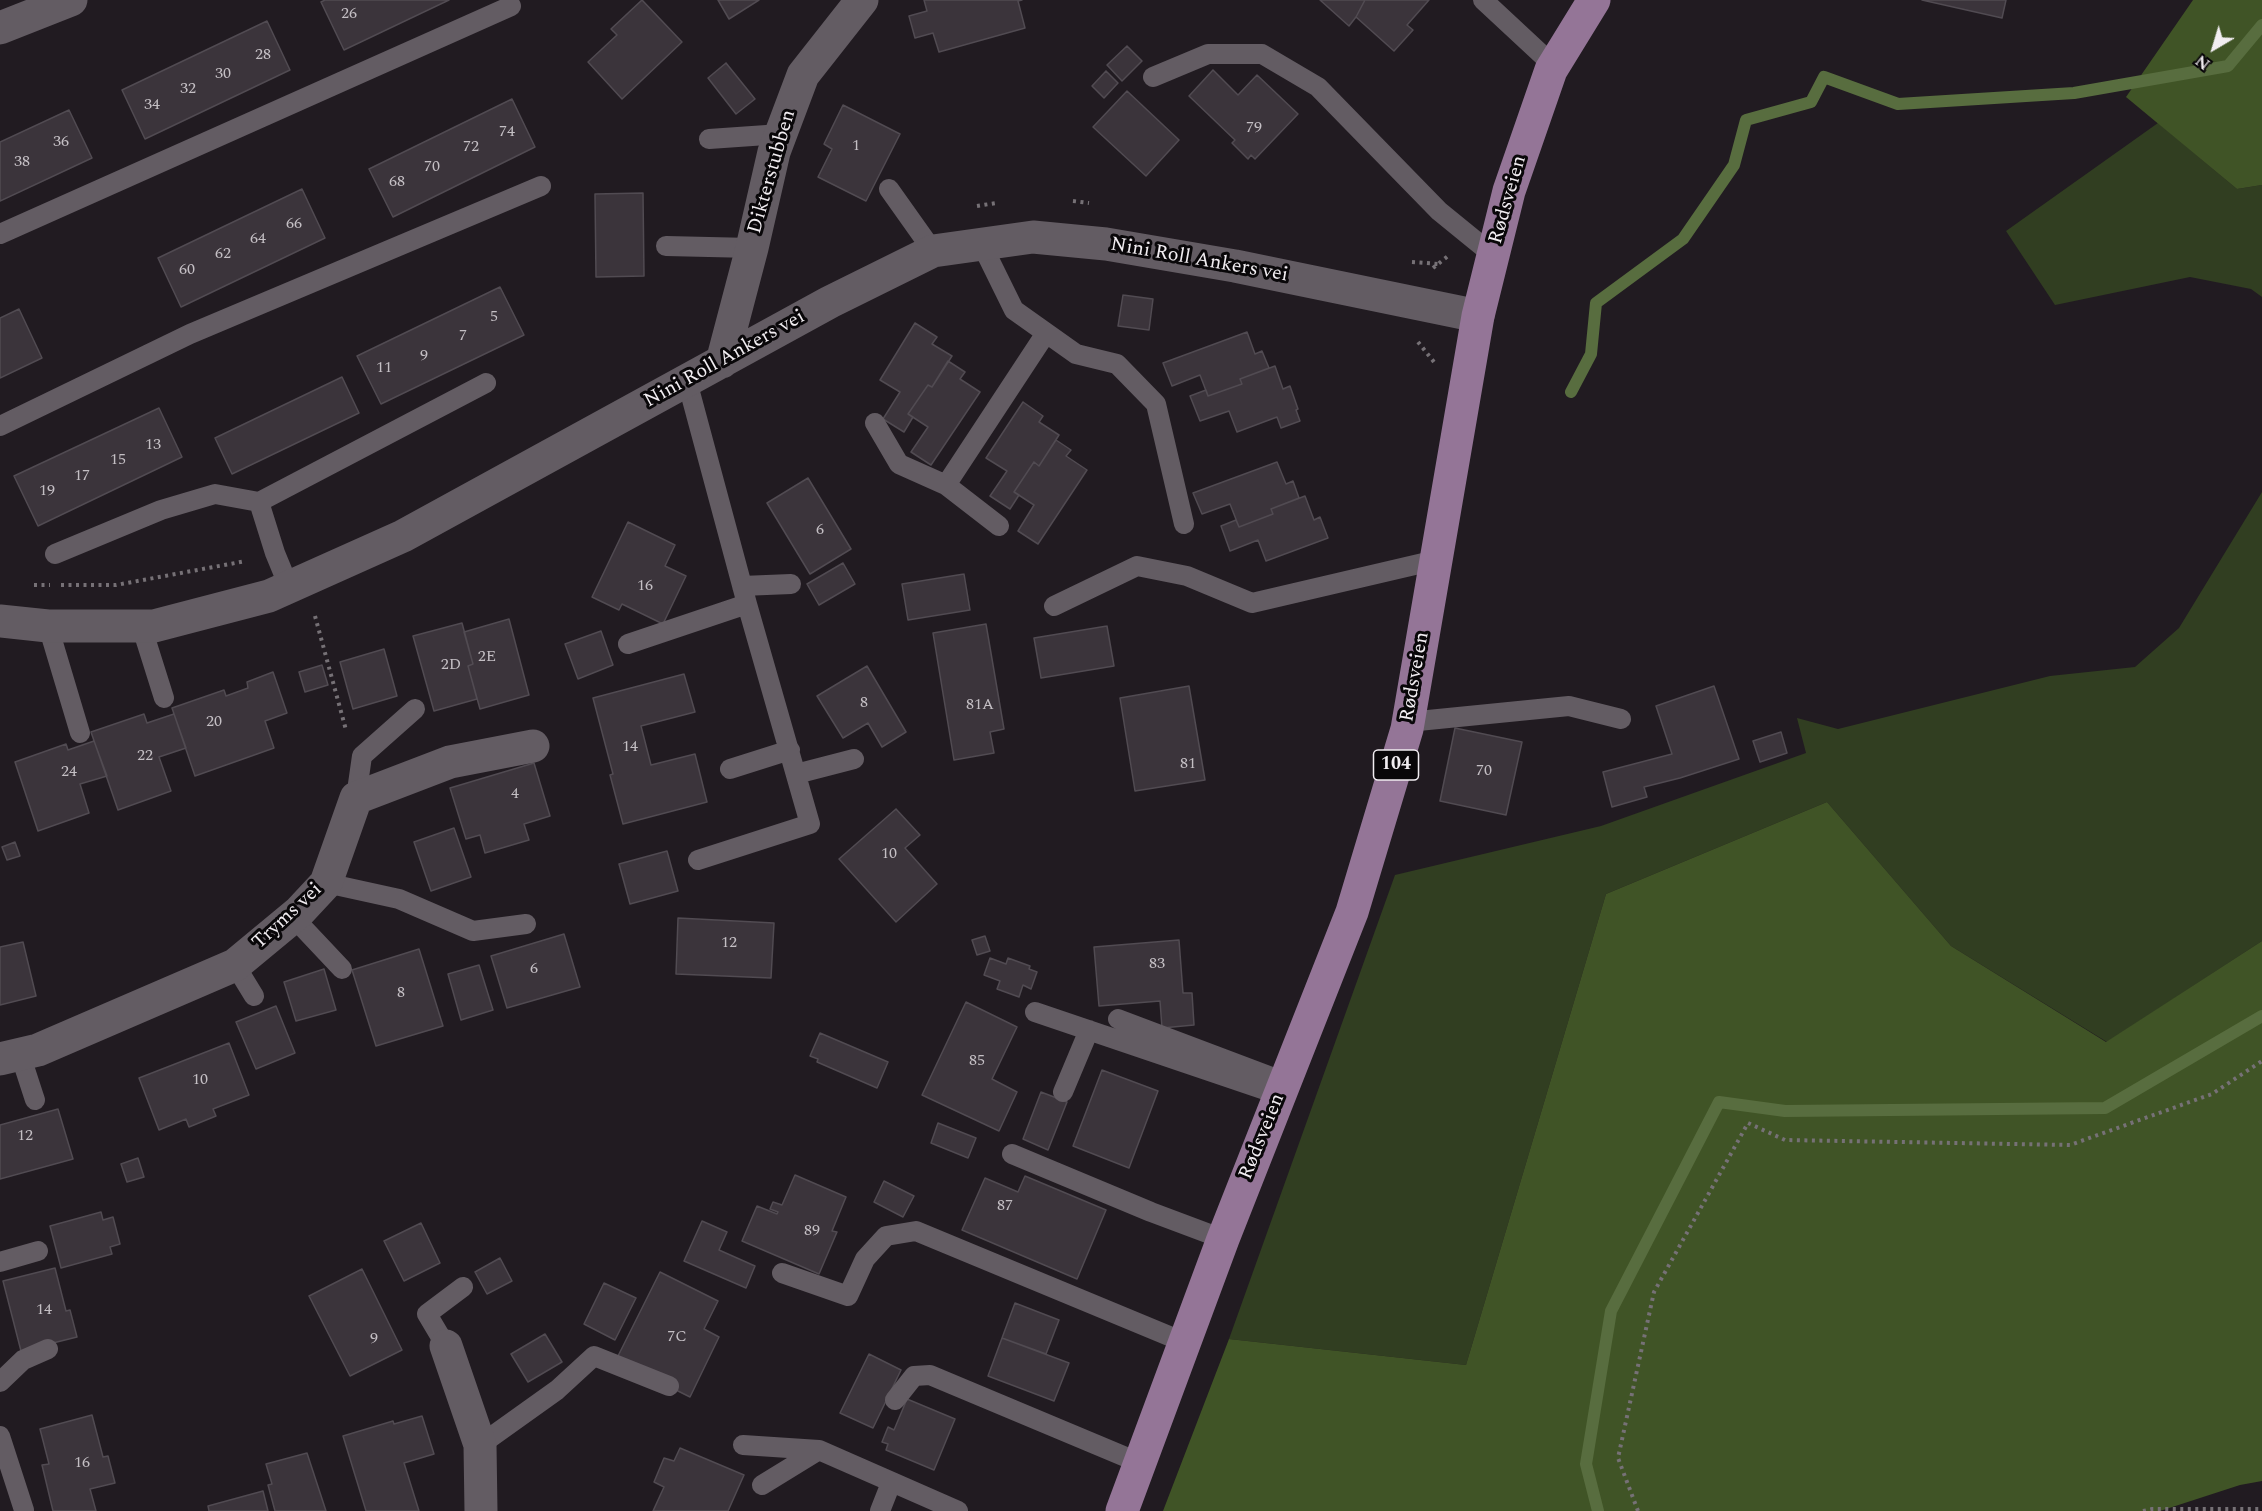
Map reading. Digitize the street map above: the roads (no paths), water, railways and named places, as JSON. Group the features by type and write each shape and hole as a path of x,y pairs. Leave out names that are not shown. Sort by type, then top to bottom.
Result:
{"main road":[{"name":"Rødsveien","path":"1122,1511 1223,1239 1352,912 1408,722 1478,316 1509,191 1554,66 1594,0"}],"street":[{"path":"0,27 70,0"},
{"name":"Dikterstubben","path":"722,362 774,152 803,75 856,2"},
{"name":"Nini Roll Ankers vei","path":"0,621 48,626 154,626 269,596 403,536 830,302 933,251 1033,237 1106,244 1235,266 1478,316"},
{"path":"356,798 450,762 533,746"},
{"name":"Tryms vei","path":"10,1057 38,1050 235,965 293,917 326,883 356,798"},
{"path":"446,1346 480,1445 481,1511"}],"lane":[{"path":"1483,0 1554,66"},
{"path":"0,234 511,6"},
{"path":"1153,77 1208,54 1262,54 1318,87 1439,212 1493,255"},
{"path":"709,139 781,134"},
{"path":"0,426 190,334 541,186"},
{"path":"889,189 933,251"},
{"path":"981,243 1014,310 1076,354 1117,364 1156,404 1184,524"},
{"path":"666,246 752,248"},
{"path":"946,485 1046,333"},
{"path":"687,381 810,824 698,860"},
{"path":"55,554 161,510 215,494 259,502 486,383"},
{"path":"875,423 899,464 946,485 999,526"},
{"path":"259,502 295,584"},
{"path":"1054,606 1137,566 1187,576 1252,603 1436,560"},
{"path":"628,644 745,595 791,584"},
{"path":"141,625 164,698"},
{"path":"48,626 80,733"},
{"path":"1408,722 1569,706 1621,719"},
{"path":"356,798 362,756 415,709"},
{"path":"730,769 790,750"},
{"path":"796,774 854,759"},
{"path":"326,883 399,899 473,931 526,924"},
{"path":"293,917 342,969"},
{"path":"235,965 254,996"},
{"path":"1035,1012 1282,1088"},
{"path":"1118,1018 1282,1088"},
{"path":"1062,1092 1089,1030"},
{"path":"10,1057 36,1100"},
{"path":"1012,1154 1150,1212 1223,1239"},
{"path":"782,1273 848,1296 865,1259 886,1236 916,1231 1186,1343"},
{"path":"0,1262 38,1251"},
{"path":"446,1346 427,1314 463,1287"},
{"path":"0,1382 23,1360 48,1349"},
{"path":"480,1445 557,1390 594,1356 669,1386"},
{"path":"895,1400 914,1376 930,1375 1140,1463"},
{"path":"0,1436 24,1510"},
{"path":"743,1445 819,1450 951,1509"},
{"path":"762,1485 819,1450"},
{"path":"880,1511 891,1483"}],"waterway":[{"path":"1571,392 1591,354 1596,303 1683,239 1734,165 1746,120 1811,102 1824,77 1898,104 2074,93 2228,66 2262,25"},
{"path":"1598,1511 1586,1464 1611,1311 1719,1102 1785,1111 2105,1108 2262,1016"}]}
